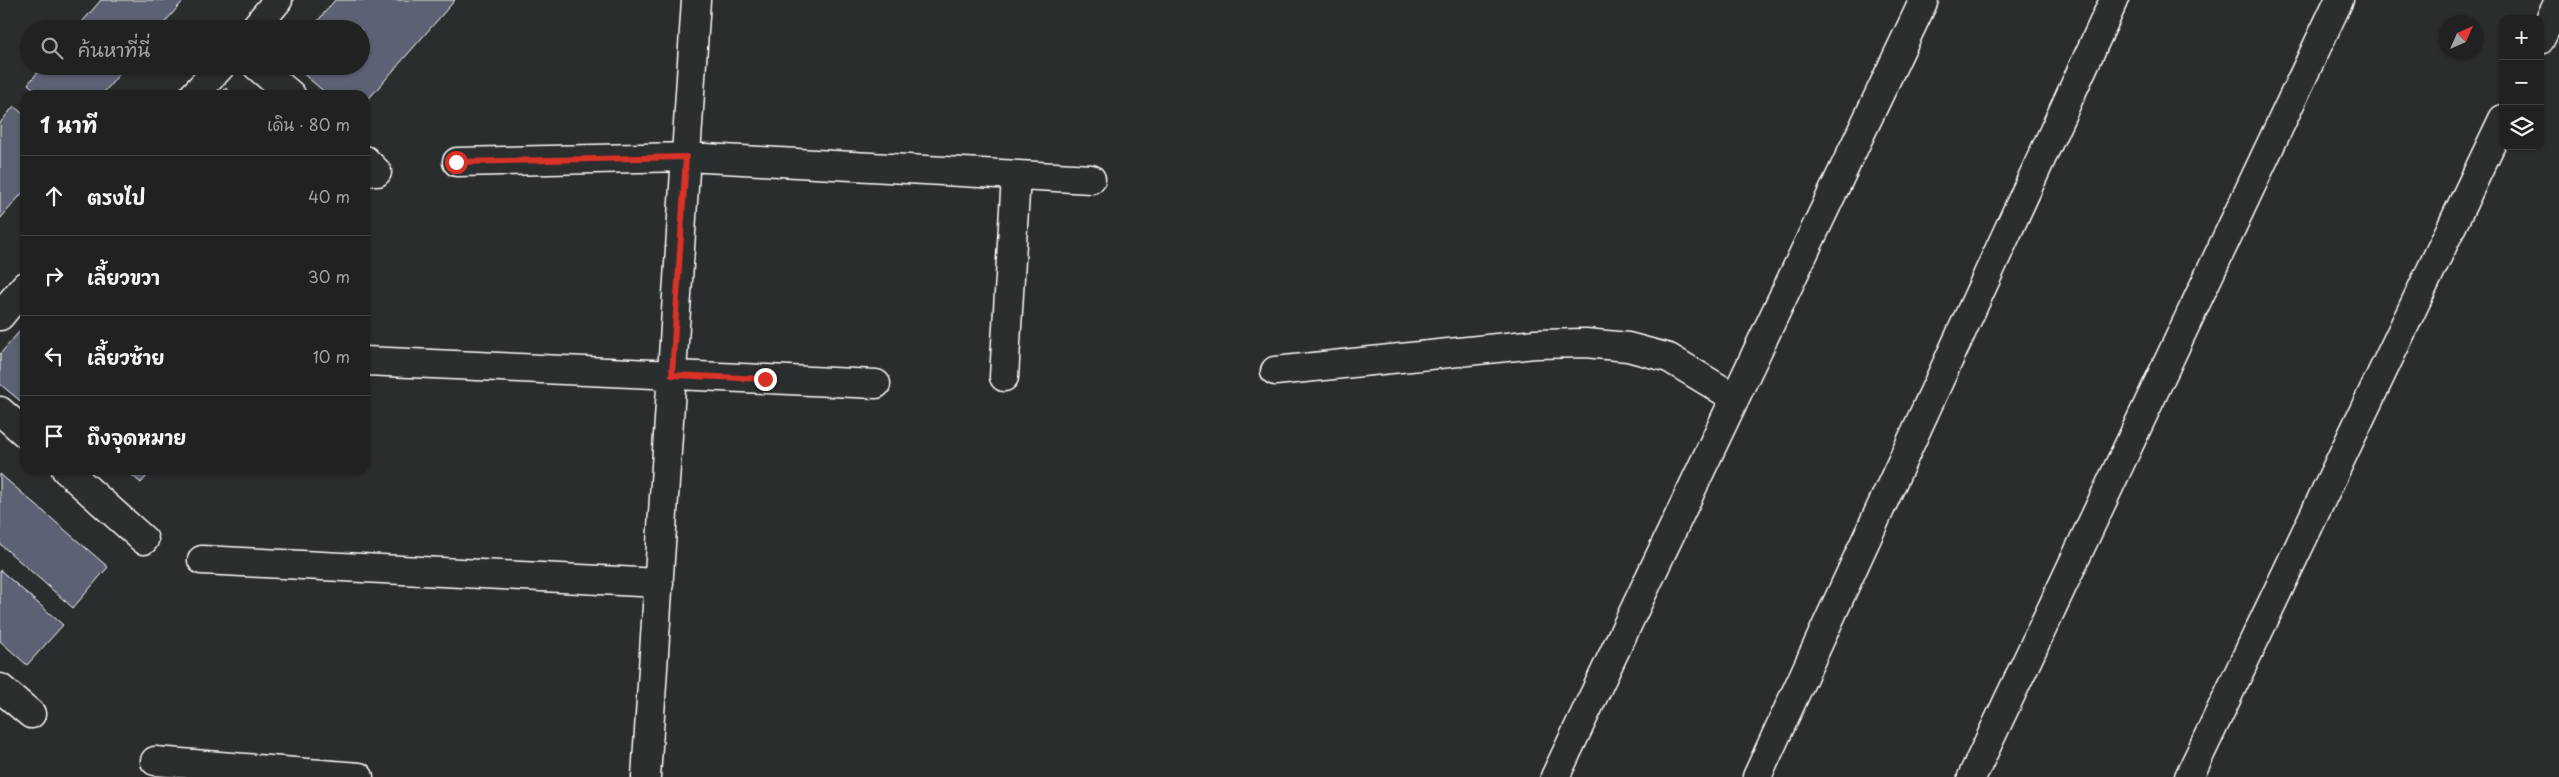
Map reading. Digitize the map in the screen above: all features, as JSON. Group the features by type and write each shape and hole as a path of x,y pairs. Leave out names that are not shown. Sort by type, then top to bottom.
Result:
{"street":[{"path":"261,20 278,0"},
{"path":"646,777 696,0"},
{"path":"1555,777 1924,0"},
{"path":"1757,777 2114,0"},
{"path":"1972,777 2339,0"},
{"path":"2544,32 2559,1"},
{"path":"199,90 213,75"},
{"path":"268,75 285,90"},
{"path":"2189,777 2499,127"},
{"path":"456,162 686,157 1091,179"},
{"path":"1004,377 1016,176"},
{"path":"0,316 20,292"},
{"path":"1275,371 1535,344 1585,343 1628,347 1669,358 1736,398"},
{"path":"370,361 876,384"},
{"path":"0,411 20,429"},
{"path":"72,475 144,540"},
{"path":"202,560 658,583"},
{"path":"0,688 31,714"},
{"path":"155,760 359,777"}],"building":[{"path":"101,0 184,0 167,20 84,20"},
{"path":"335,0 455,0 370,97 370,90 322,90 305,75 370,75 370,20 318,20"},
{"path":"36,75 119,75 106,90 35,90 28,84"},
{"path":"14,106 20,111 20,196 0,219 0,123"},
{"path":"20,331 20,401 0,384 0,354"},
{"path":"0,474 108,567 73,608 0,544"},
{"path":"132,475 148,475 141,483"},
{"path":"0,570 63,625 27,665 0,641"}],"route":[{"path":"456,162 686,157 672,375 765,379"}]}
